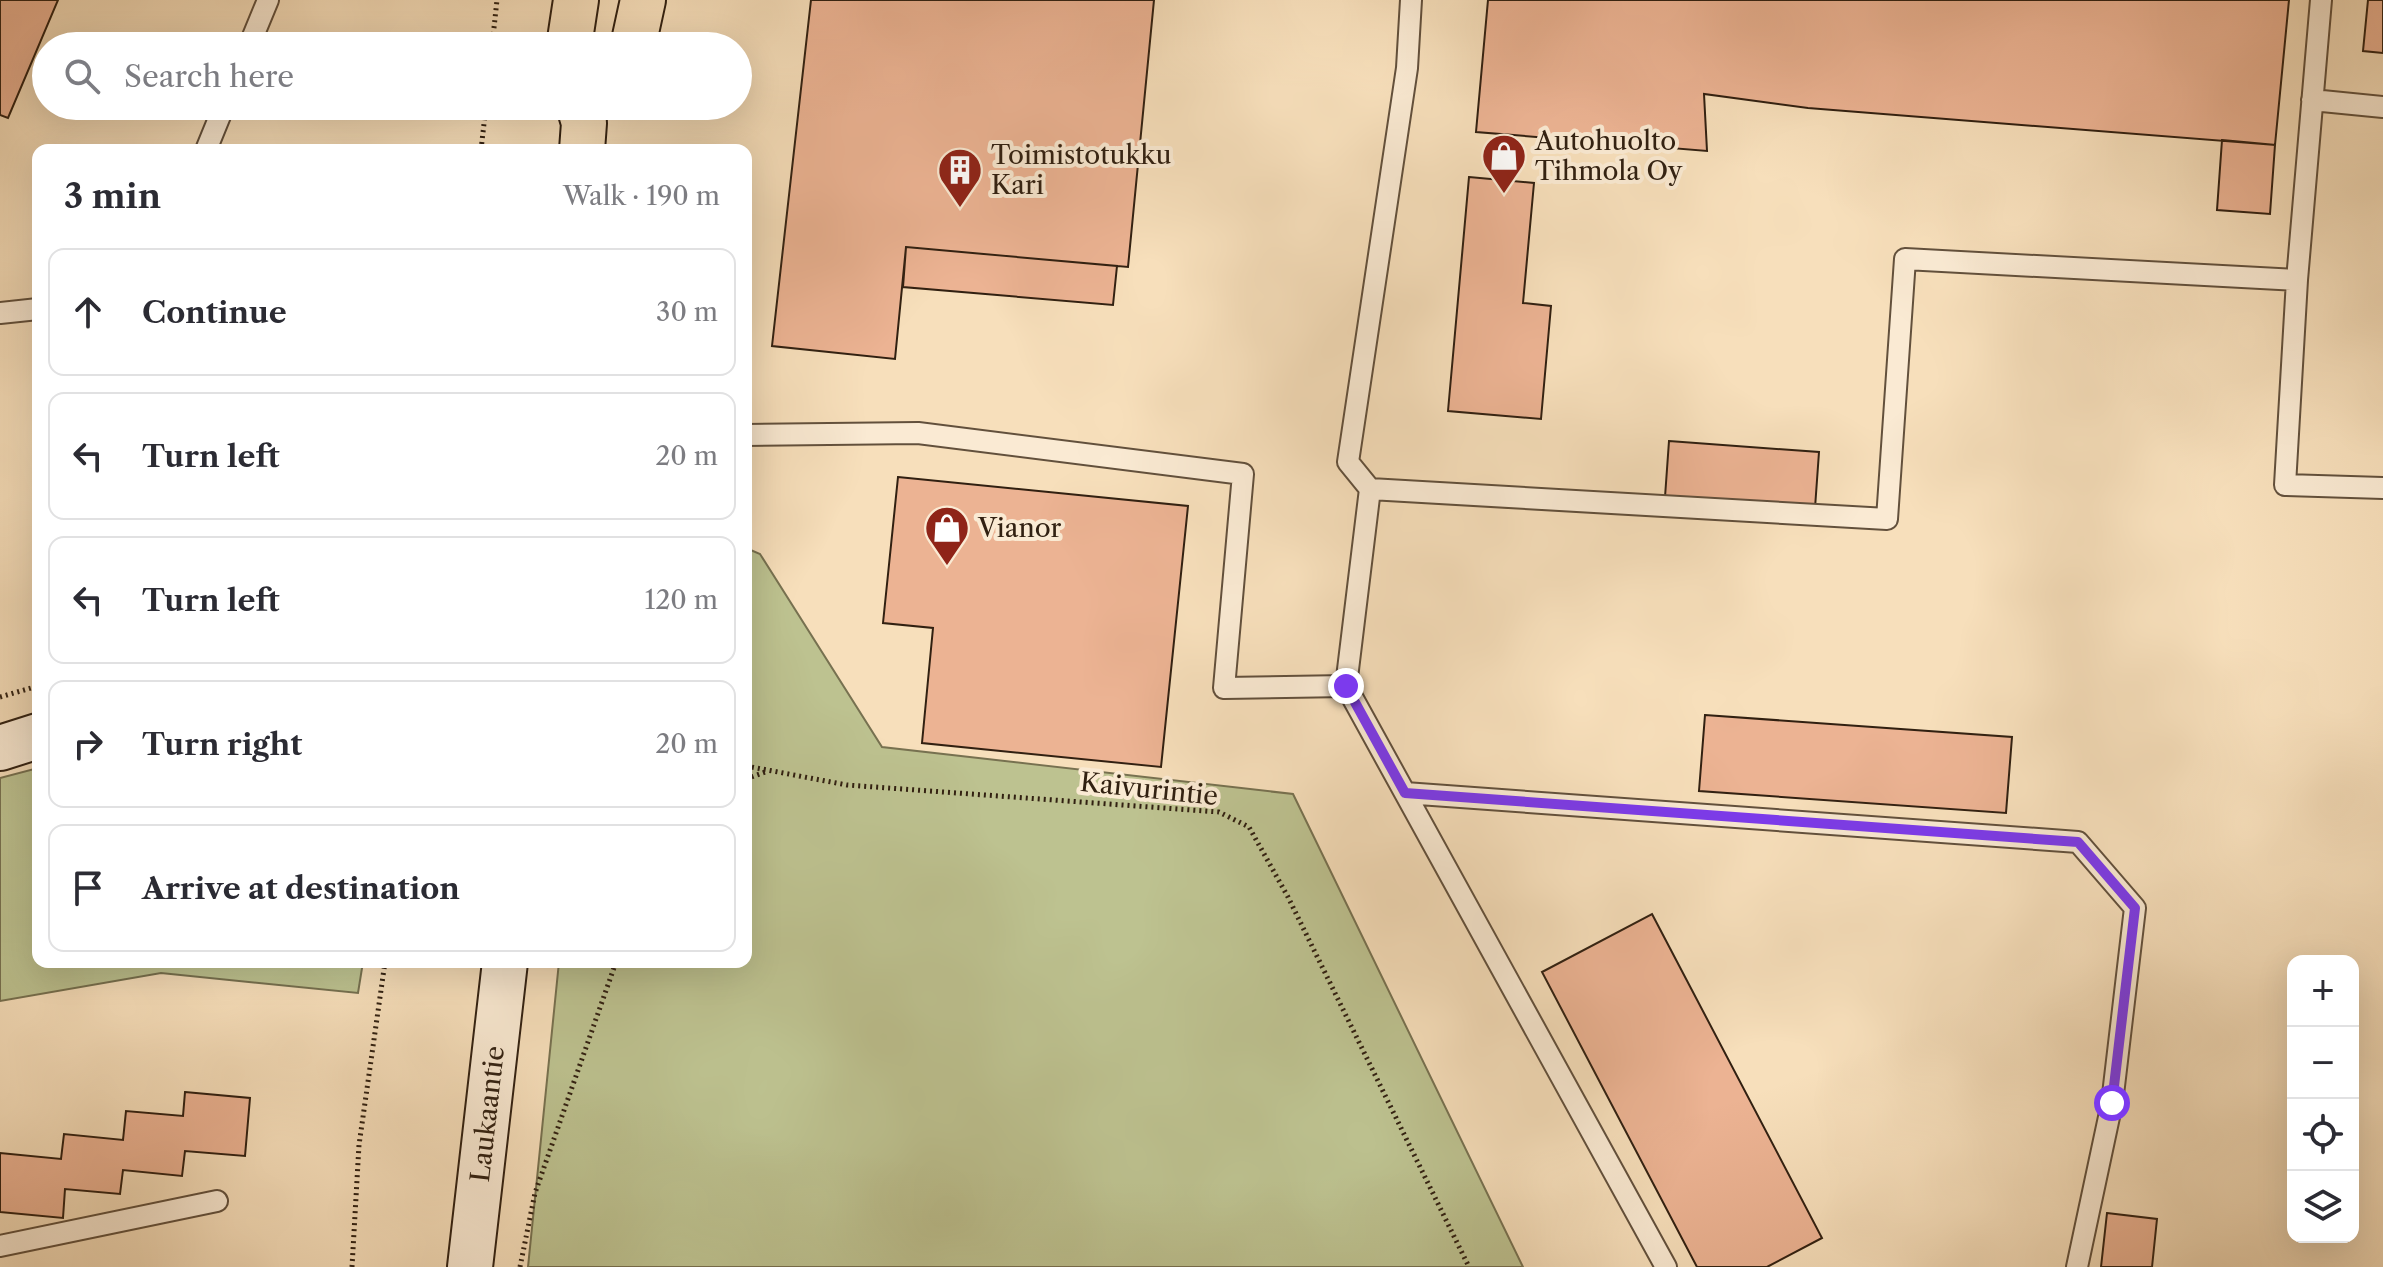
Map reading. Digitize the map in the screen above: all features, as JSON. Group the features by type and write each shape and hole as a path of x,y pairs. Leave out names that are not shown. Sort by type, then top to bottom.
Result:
{"main road":[{"path":"571,32 576,0"},
{"path":"636,32 643,0"},
{"path":"0,748 32,738"},
{"name":"Laukaantie","path":"470,1267 504,968"}],"lane":[{"path":"255,32 268,0"},
{"path":"1411,0 1407,68 1348,462 1370,489 1346,686 1666,1267"},
{"path":"2321,0 2297,280 2285,485 2383,488"},
{"path":"2312,100 2383,107"},
{"path":"208,144 218,120"},
{"path":"1370,489 1887,519 1905,259 2297,280"},
{"path":"0,313 32,310"},
{"path":"752,435 918,433 1243,474 1224,688 1346,686"},
{"path":"1405,793 2078,842 2135,908 2112,1103 2077,1267"},
{"path":"0,1246 217,1201"}],"path":[{"path":"494,32 497,0"},
{"path":"482,144 484,120"},
{"path":"0,697 32,688"},
{"name":"Kaivurintie","path":"752,767 847,785 1219,812 1249,827 1288,897 1469,1267"},
{"path":"752,777 770,771"},
{"path":"352,1267 359,1145 384,968"},
{"path":"520,1267 535,1193 614,968"}],"green space":[{"path":"752,551 760,554 882,747 1293,794 1523,1267 528,1267 558,968 752,968"},
{"path":"32,770 32,968 362,968 358,993 161,973 0,1001 0,778"}],"building":[{"path":"0,0 58,0 44,32 32,32 32,61 8,118 0,115"},
{"name":"Toimistotukku Kari","path":"811,0 1154,0 1128,267 906,247 895,359 772,346"},
{"path":"1488,0 2289,0 2275,145 1808,108 1704,94 1707,151 1476,132"},
{"path":"2368,0 2383,0 2383,53 2363,51"},
{"path":"2222,140 2275,145 2270,214 2217,210"},
{"path":"1469,177 1534,183 1523,303 1551,306 1541,419 1448,411"},
{"path":"906,247 1117,266 1113,305 903,287"},
{"path":"1669,441 1819,452 1815,508 1665,497"},
{"path":"898,477 1188,506 1161,767 922,743 933,628 883,623"},
{"path":"1705,715 2012,737 2006,813 1699,791"},
{"path":"1652,914 1822,1238 1767,1267 1697,1267 1542,972"},
{"path":"185,1092 250,1098 245,1156 185,1151 182,1176 123,1170 120,1194 65,1189 63,1218 0,1212 0,1153 61,1159 64,1134 123,1140 126,1111 183,1116"},
{"path":"2107,1213 2157,1219 2152,1267 2101,1267"}],"place":[{"name":"Autohuolto Tihmola Oy","path":"1504,195"},
{"name":"Toimistotukku Kari","path":"960,209"},
{"name":"Vianor","path":"947,567"}],"route":[{"path":"1346,686 1405,793 2078,842 2135,908 2112,1103"}]}
